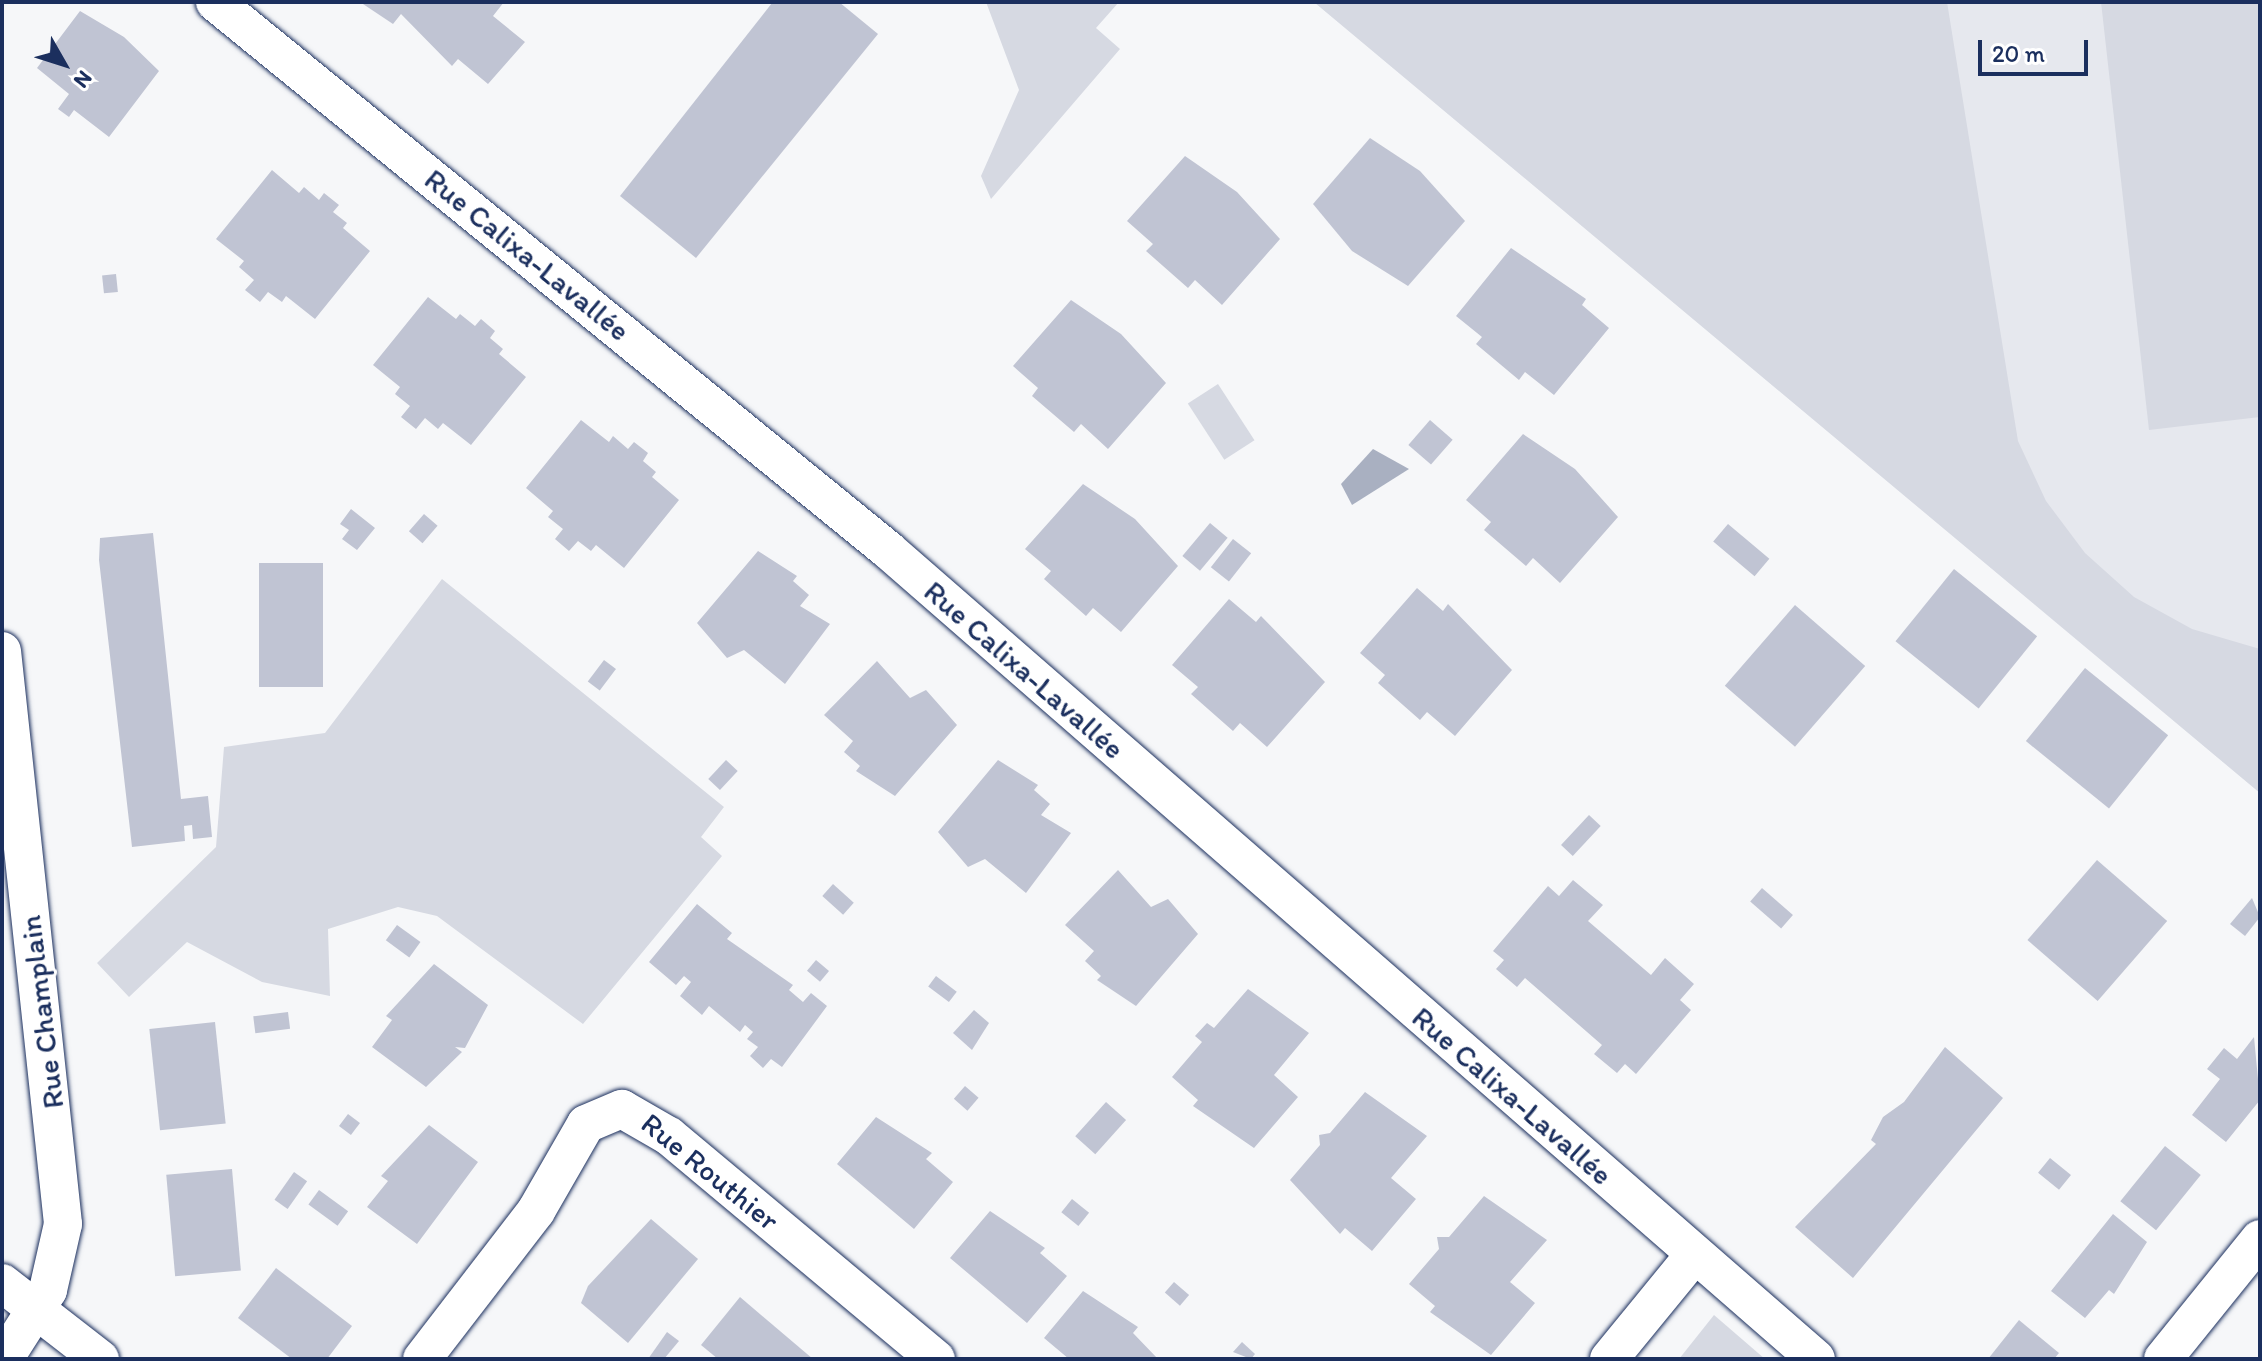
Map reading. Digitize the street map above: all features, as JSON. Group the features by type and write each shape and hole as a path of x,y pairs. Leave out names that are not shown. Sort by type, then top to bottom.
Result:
{"street":[{"name":"Rue Calixa-Lavallée","path":"215,2 888,550 1816,1359"},
{"name":"Rue Champlain","path":"2,651 62,1194 56,1269 37,1310 4,1359"},
{"name":"Rue Routhier","path":"422,1359 536,1211 586,1124 622,1109 669,1136 936,1359"},
{"path":"2180,1353 2260,1239"},
{"path":"1609,1359 1694,1255"},
{"path":"2,1283 100,1359"}],"shaded area":[{"path":"986,2 1119,2 1096,28 1120,49 991,199 981,176 1019,90"},
{"path":"1314,2 2260,2 2260,793 1876,472"},
{"path":"1314,2 1947,2 2018,441 2046,501 2085,553 2134,597 2192,629 2260,649 2260,793"},
{"path":"2101,2 2260,2 2260,417 2149,430"},
{"path":"1218,384 1254,440 1224,460 1188,404"},
{"path":"442,579 724,807 701,837 722,856 583,1024 437,916 398,907 328,929 330,996 262,982 187,942 129,997 97,963 216,847 224,747 325,733"},
{"path":"1714,1315 1765,1359 1679,1359"}],"water":[{"path":"1373,449 1409,469 1352,505 1341,484"}],"building":[{"path":"360,2 504,2 493,16 525,42 488,84 458,59 452,66 401,14 393,24"},
{"path":"839,2 878,34 696,258 620,196 772,3"},
{"path":"80,11 124,37 159,71 109,137 74,110 69,117 58,109 69,94 37,68"},
{"path":"1370,138 1420,171 1465,221 1408,286 1352,251 1313,204"},
{"path":"1185,156 1237,192 1280,239 1222,305 1195,280 1188,288 1146,251 1153,244 1127,221"},
{"path":"272,170 299,193 304,187 319,200 324,193 339,205 333,212 347,223 343,228 370,251 315,319 286,296 282,302 268,292 260,302 245,290 254,280 239,267 244,261 216,239"},
{"path":"1511,248 1586,299 1582,305 1609,328 1554,395 1525,372 1519,380 1476,344 1482,337 1456,316"},
{"path":"116,274 118,292 104,293 102,275"},
{"path":"428,297 456,319 460,314 475,326 481,319 495,331 490,338 503,349 499,354 526,377 471,445 443,423 438,429 425,418 416,429 401,417 410,406 395,394 400,387 373,365"},
{"path":"1071,300 1121,334 1166,383 1108,449 1081,424 1074,432 1032,396 1038,388 1013,366"},
{"path":"581,420 609,442 613,436 628,449 634,442 648,453 643,461 656,472 652,477 679,500 624,568 596,545 591,551 578,541 569,551 555,539 563,529 548,517 553,511 526,488"},
{"path":"1430,420 1453,440 1431,465 1408,445"},
{"path":"1523,434 1575,469 1618,517 1560,583 1533,558 1526,566 1484,530 1491,522 1466,500"},
{"path":"1083,484 1135,519 1178,566 1121,632 1093,608 1086,616 1044,579 1051,571 1025,549"},
{"path":"351,509 375,528 357,550 342,539 349,530 340,524"},
{"path":"424,514 438,526 422,543 409,531"},
{"path":"1210,523 1228,538 1200,571 1182,556"},
{"path":"1728,524 1769,559 1755,576 1713,542"},
{"path":"153,533 181,799 208,796 212,837 193,839 192,825 184,826 185,841 132,847 99,560 100,538"},
{"path":"1233,539 1251,553 1229,582 1211,567"},
{"path":"758,551 797,576 793,581 809,595 800,606 830,624 785,684 744,650 727,658 697,623"},
{"path":"259,563 323,563 323,687 259,687"},
{"path":"1954,569 2037,636 1979,709 1895,641"},
{"path":"1417,588 1443,611 1448,604 1512,670 1455,736 1427,712 1420,720 1378,683 1385,675 1360,653"},
{"path":"1229,599 1256,622 1261,616 1325,682 1267,747 1240,723 1233,731 1191,694 1198,687 1172,665"},
{"path":"1795,605 1865,666 1795,747 1725,686"},
{"path":"604,660 616,669 600,691 588,682"},
{"path":"877,661 910,698 926,690 957,725 895,796 856,771 860,766 844,752 853,741 824,715"},
{"path":"2085,668 2168,735 2109,808 2026,741"},
{"path":"726,760 738,771 720,790 708,779"},
{"path":"998,760 1038,785 1034,790 1050,804 1041,815 1071,833 1026,893 985,859 968,867 938,832"},
{"path":"1589,815 1601,826 1573,856 1561,845"},
{"path":"2097,860 2167,921 2098,1001 2027,940"},
{"path":"1118,870 1151,907 1168,899 1198,934 1136,1006 1097,980 1101,976 1085,961 1094,951 1065,925"},
{"path":"1573,880 1603,905 1588,921 1651,975 1665,958 1694,984 1680,1000 1691,1010 1636,1074 1625,1064 1617,1073 1594,1054 1602,1045 1525,978 1517,987 1496,969 1504,960 1493,951 1548,886 1559,896"},
{"path":"833,884 854,903 843,915 822,896"},
{"path":"1762,888 1793,915 1781,928 1750,902"},
{"path":"2252,898 2260,917 2245,936 2230,924"},
{"path":"697,904 732,933 727,939 793,985 789,990 803,1002 811,993 827,1006 782,1067 771,1059 763,1068 750,1056 758,1047 747,1039 753,1032 745,1025 740,1032 709,1006 702,1015 680,996 691,982 684,976 676,985 649,962"},
{"path":"397,925 420,942 409,957 386,940"},
{"path":"816,960 829,971 820,982 807,971"},
{"path":"434,964 488,1005 465,1048 455,1047 462,1052 426,1087 372,1047 392,1020 386,1016"},
{"path":"936,976 957,992 949,1002 928,986"},
{"path":"1248,989 1309,1033 1274,1075 1298,1097 1254,1148 1193,1106 1198,1100 1172,1077 1202,1042 1195,1036 1207,1023 1214,1028"},
{"path":"974,1010 989,1023 972,1050 953,1033"},
{"path":"288,1012 290,1029 255,1033 253,1016"},
{"path":"215,1022 226,1123 160,1130 149,1029"},
{"path":"2254,1037 2260,1100 2226,1142 2192,1115 2220,1079 2207,1069 2224,1048 2237,1059"},
{"path":"1945,1047 2003,1098 1853,1278 1795,1227 1876,1144 1871,1140 1883,1117 1904,1102"},
{"path":"965,1086 979,1098 967,1111 954,1099"},
{"path":"1365,1092 1427,1136 1391,1178 1416,1199 1372,1251 1345,1228 1340,1234 1290,1180 1320,1145 1319,1135 1330,1133"},
{"path":"1106,1102 1126,1120 1095,1154 1075,1136"},
{"path":"348,1114 360,1123 351,1135 339,1126"},
{"path":"876,1117 932,1153 926,1159 953,1182 914,1229 837,1164"},
{"path":"429,1125 478,1162 417,1244 367,1207 388,1181 381,1176"},
{"path":"2165,1146 2201,1175 2156,1230 2120,1201"},
{"path":"2050,1158 2071,1175 2059,1190 2038,1173"},
{"path":"232,1169 241,1271 175,1276 166,1175"},
{"path":"294,1172 307,1181 288,1209 274,1200"},
{"path":"319,1190 348,1211 338,1226 308,1205"},
{"path":"1484,1196 1547,1240 1510,1282 1535,1303 1491,1355 1430,1312 1435,1306 1409,1284 1439,1249 1437,1237 1449,1237"},
{"path":"1072,1199 1089,1213 1078,1226 1061,1212"},
{"path":"990,1211 1045,1248 1040,1253 1067,1276 1027,1323 950,1258"},
{"path":"2113,1214 2147,1242 2114,1294 2109,1290 2085,1318 2051,1291"},
{"path":"651,1219 698,1259 628,1343 581,1303 588,1286"},
{"path":"276,1268 352,1326 327,1359 292,1359 238,1318"},
{"path":"1174,1282 1189,1295 1180,1306 1165,1293"},
{"path":"1083,1291 1138,1327 1133,1333 1158,1359 1069,1359 1044,1338"},
{"path":"740,1297 813,1359 718,1359 701,1345"},
{"path":"2019,1320 2059,1353 2054,1359 1988,1359"},
{"path":"667,1332 679,1341 664,1359 648,1359"},
{"path":"1242,1342 1255,1354 1251,1359 1233,1352"}]}
